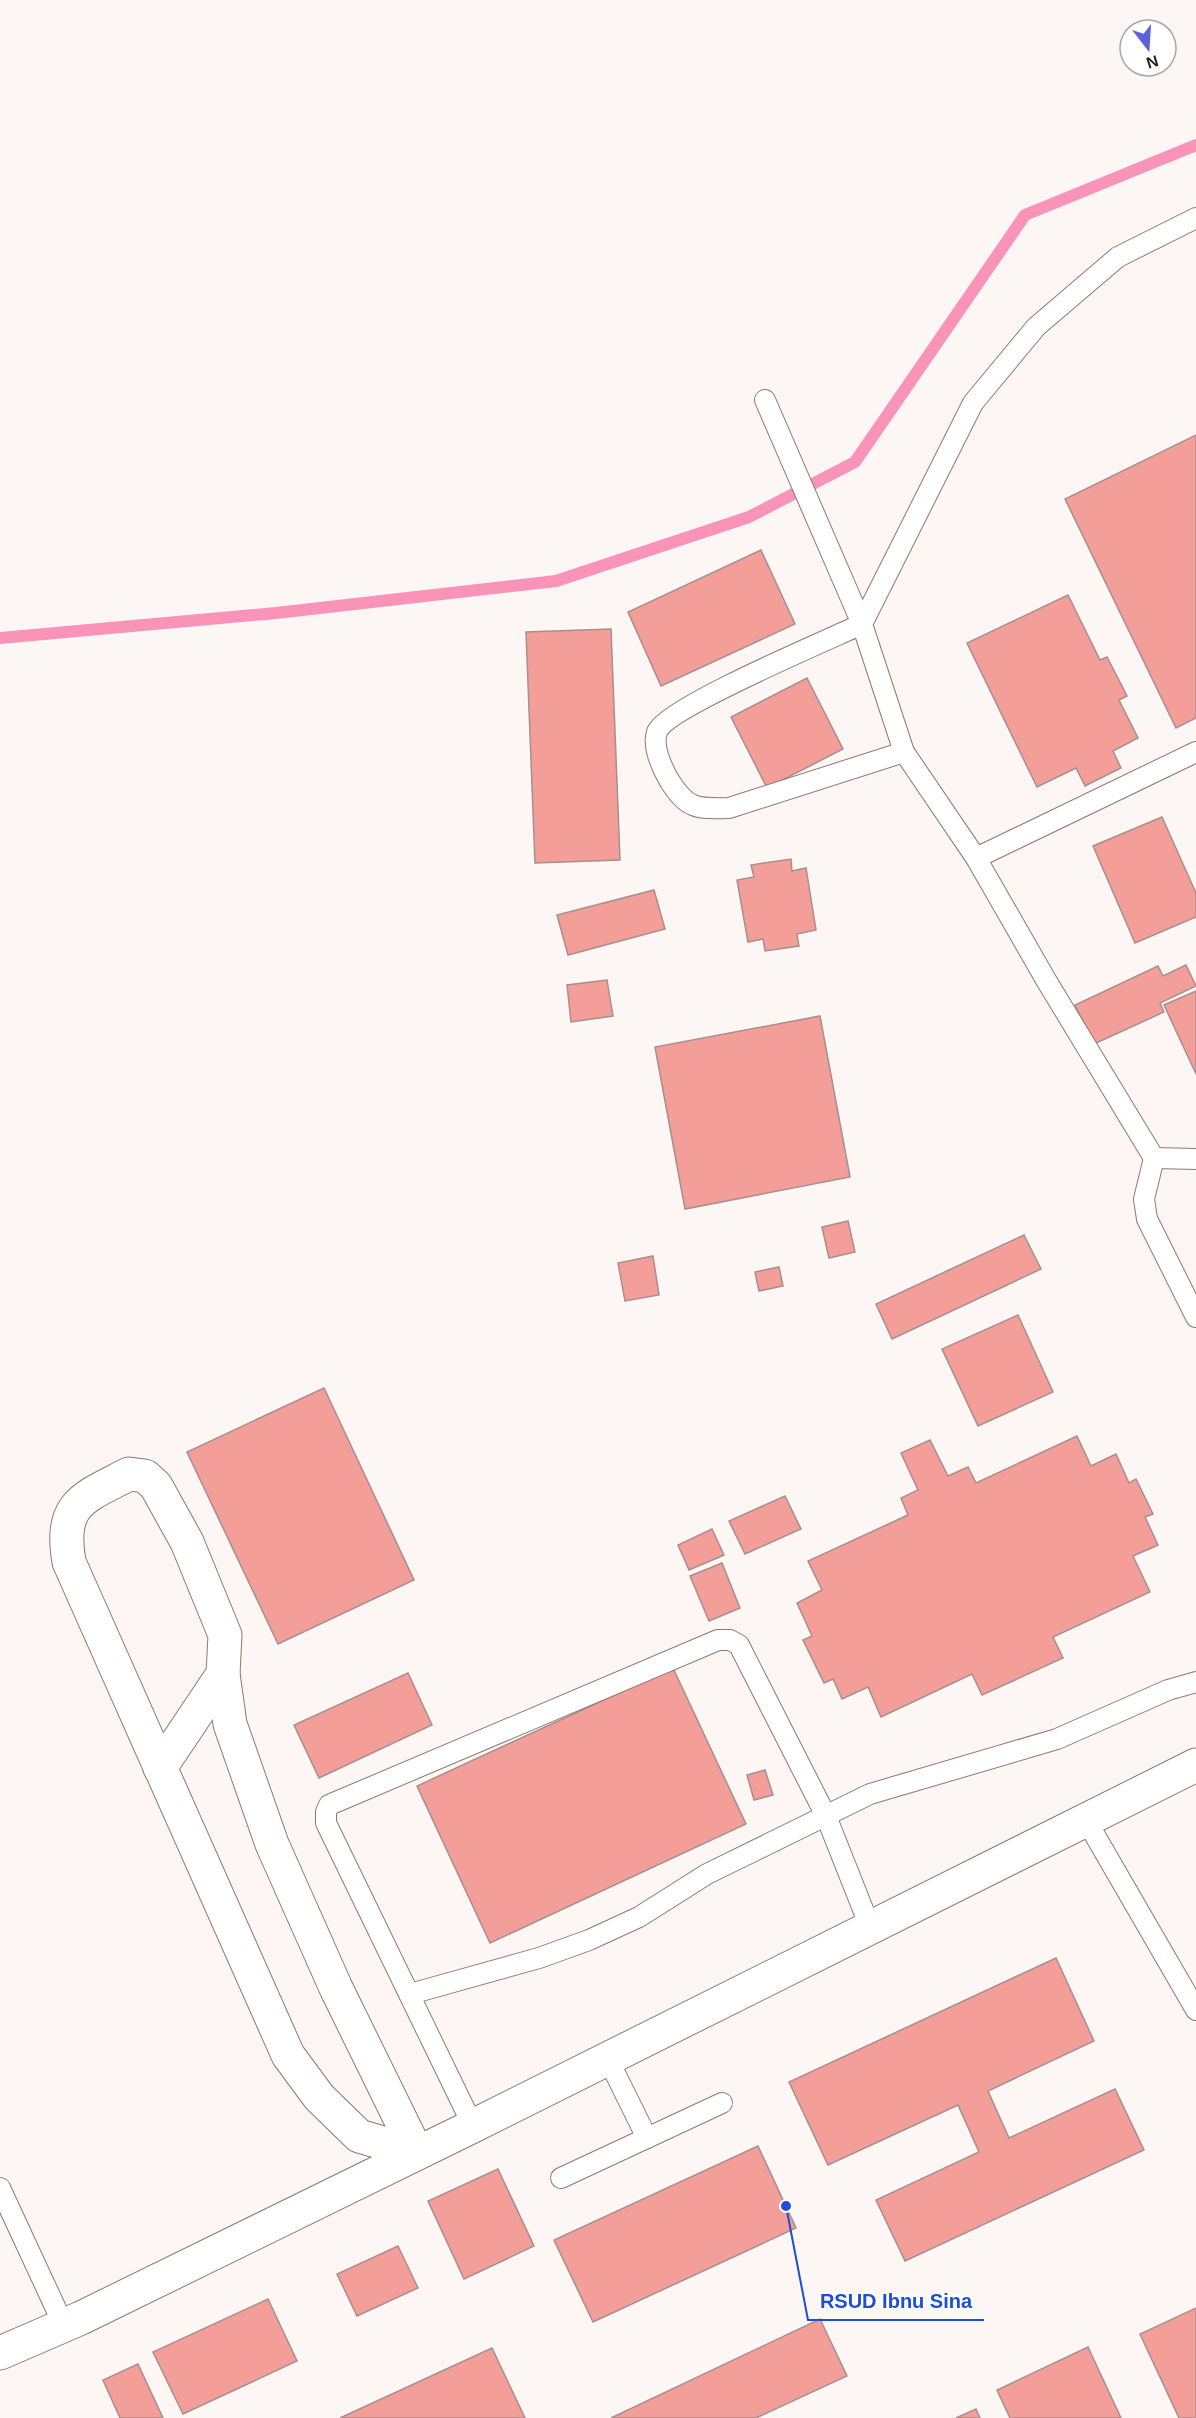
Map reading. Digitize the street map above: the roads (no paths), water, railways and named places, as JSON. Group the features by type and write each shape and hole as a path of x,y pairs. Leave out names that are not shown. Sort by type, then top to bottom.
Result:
{"street":[{"path":"129,1474 144,1476 156,1486 187,1542 225,1635 223,1674 230,1724 272,1844 336,1988 417,2153 359,2136 319,2097 288,2055 69,1562 65,1539 70,1514 86,1496 129,1474"},
{"path":"160,1768 223,1674"},
{"path":"0,2353 64,2326 473,2126 1196,1765"}],"lane":[{"path":"904,752 729,808 699,809 681,799 667,776 656,748 656,732 666,719 695,703 862,624 973,403 1036,327 1118,257 1196,218"},
{"path":"765,400 862,624 904,752 976,858 1046,980 1154,1158 1144,1199 1147,1219 1196,1317"},
{"path":"976,858 1196,752"},
{"path":"1154,1158 1196,1159"},
{"path":"473,2126 326,1823 326,1812 329,1805 718,1640 730,1640 739,1646 826,1816 870,1928"},
{"path":"410,1994 539,1958 589,1940 639,1917 706,1874 870,1794 1057,1740 1168,1690 1196,1682"},
{"path":"1086,1820 1196,2010"},
{"path":"608,2059 647,2138"},
{"path":"561,2178 722,2103"},
{"path":"0,2188 64,2326"}],"waterway":[{"path":"0,638 276,613 556,581 749,517 855,462 1025,215 1196,145"}],"place":[{"name":"RSUD Ibnu Sina","path":"786,2206"}]}
